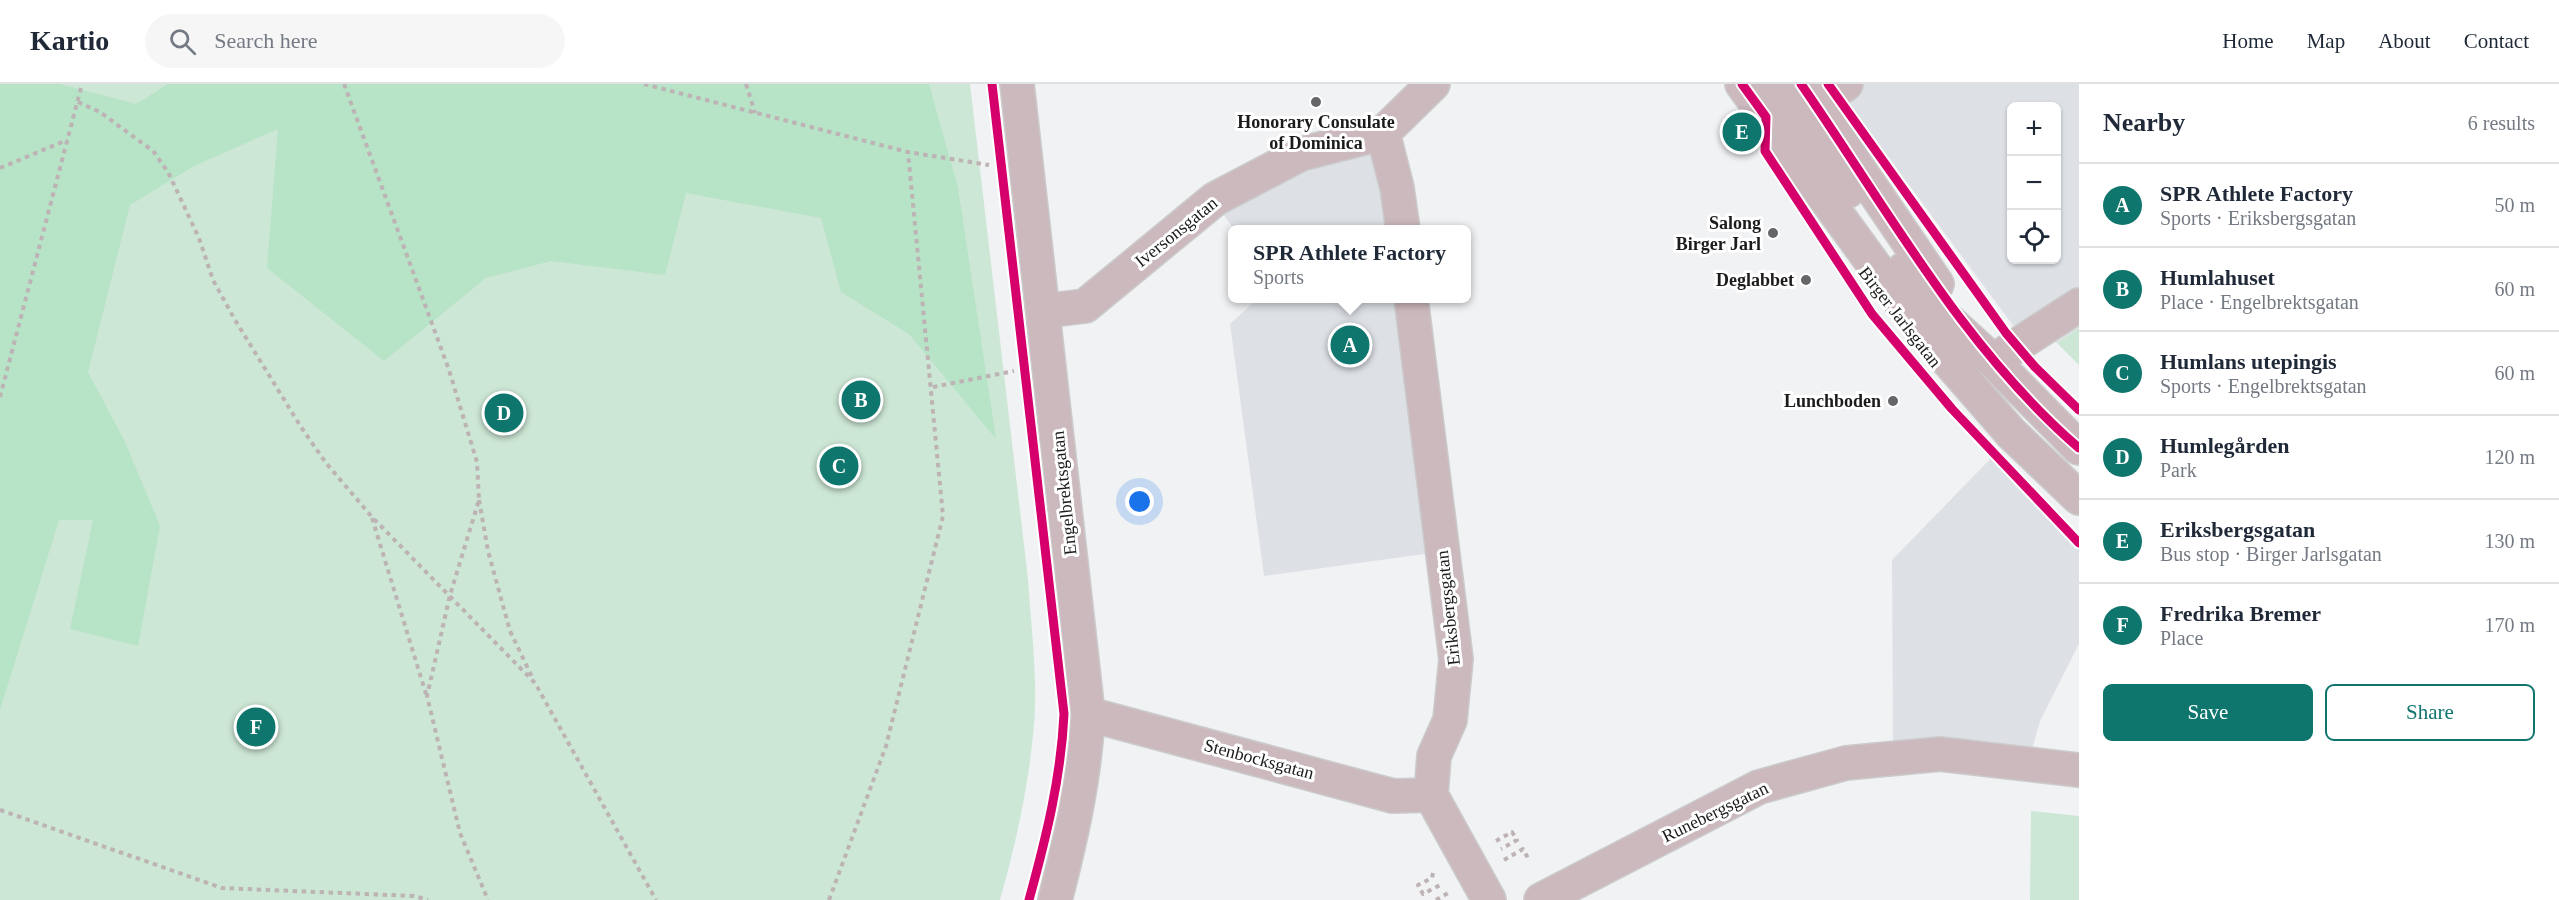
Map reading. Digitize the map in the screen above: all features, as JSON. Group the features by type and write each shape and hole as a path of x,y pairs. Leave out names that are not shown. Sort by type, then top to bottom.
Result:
{"street":[{"name":"Engelbrektsgatan","path":"1017,84 1088,714 1087,750 1074,824 1055,900"},
{"path":"1402,225 1397,188 1383,133 1433,84"},
{"name":"Birger Jarlsgatan","path":"1742,84 1922,331 2011,433 2079,498"},
{"name":"Birger Jarlsgatan","path":"1771,84 1928,302 1993,361 2079,448"},
{"path":"1808,94 1846,84"},
{"name":"Birger Jarlsgatan","path":"1808,94 1942,291 1993,361"},
{"name":"Iversonsgatan","path":"1044,311 1084,306 1215,199 1301,154 1383,133"},
{"name":"Eriksbergsgatan","path":"1412,303 1456,659 1450,720 1434,756 1431,795"},
{"path":"1993,361 2079,305"},
{"name":"Stenbocksgatan","path":"1088,714 1393,796 1431,795"},
{"name":"Runebergsgatan","path":"1541,900 1759,787 1846,763 1940,754 2079,770"},
{"path":"1431,795 1477,855 1490,900"}],"path":[{"path":"0,397 82,84"},
{"path":"345,84 467,420 477,462 479,500 488,551 510,630 535,683 656,900"},
{"path":"644,84 908,152 989,165"},
{"path":"746,84 755,113"},
{"path":"78,102 100,112 153,151 172,182 199,238 213,280 235,320 320,454 372,517 535,683"},
{"path":"0,168 68,140"},
{"path":"829,900 886,746 943,516 933,387 908,152"},
{"path":"933,387 1014,370"},
{"path":"427,696 450,595 479,500"},
{"path":"372,517 427,696 460,833 488,900"},
{"path":"0,810 222,888 414,896 428,900"},
{"path":"1477,855 1517,840 1512,832 1493,843"},
{"path":"1498,864 1523,849 1529,861"},
{"path":"1432,878 1418,885 1423,894 1442,884 1448,893 1436,900"}],"shaded area":[{"path":"1834,84 2079,84 2079,328 2057,343 2015,328"},
{"path":"1379,129 1398,225 1231,225 1211,198"},
{"path":"1253,303 1408,303 1439,552 1264,576 1230,324"},
{"path":"1999,450 2079,535 2079,644 2040,721 2028,763 1893,755 1892,560"}],"green space":[{"path":"0,84 970,84 1028,579 1035,670 1034,725 1029,769 1000,900 0,900"},
{"path":"0,84 60,84 136,104 168,84 929,84 958,188 996,439 909,334 841,292 821,218 686,193 665,275 551,261 486,278 384,361 267,268 278,129 194,166 130,205 88,372 125,442 160,526 138,646 70,629 93,520 59,520 0,710"},
{"path":"2079,328 2079,365 2057,343"},
{"path":"2031,811 2079,816 2079,900 2030,900"}],"cycle path":[{"path":"992,84 1064,714 1060,761 1052,808 1029,900"},
{"path":"1742,84 1766,117 1765,151 1872,314 1952,409 2079,543"},
{"path":"1801,84 1896,227 1963,322 2037,409 2079,448"},
{"path":"1828,84 2006,333 2035,367 2079,410"}],"place":[{"name":"Honorary Consulate of Dominica","path":"1316,102"},
{"name":"Eriksbergsgatan","path":"1742,132"},
{"name":"Salong Birger Jarl","path":"1773,233"},
{"name":"Deglabbet","path":"1806,280"},
{"name":"SPR Athlete Factory","path":"1350,345"},
{"name":"Humlahuset","path":"861,400"},
{"name":"Lunchboden","path":"1893,401"},
{"name":"Humlegården","path":"504,413"},
{"name":"Humlans utepingis","path":"839,466"},
{"name":"Fredrika Bremer","path":"256,727"}]}
